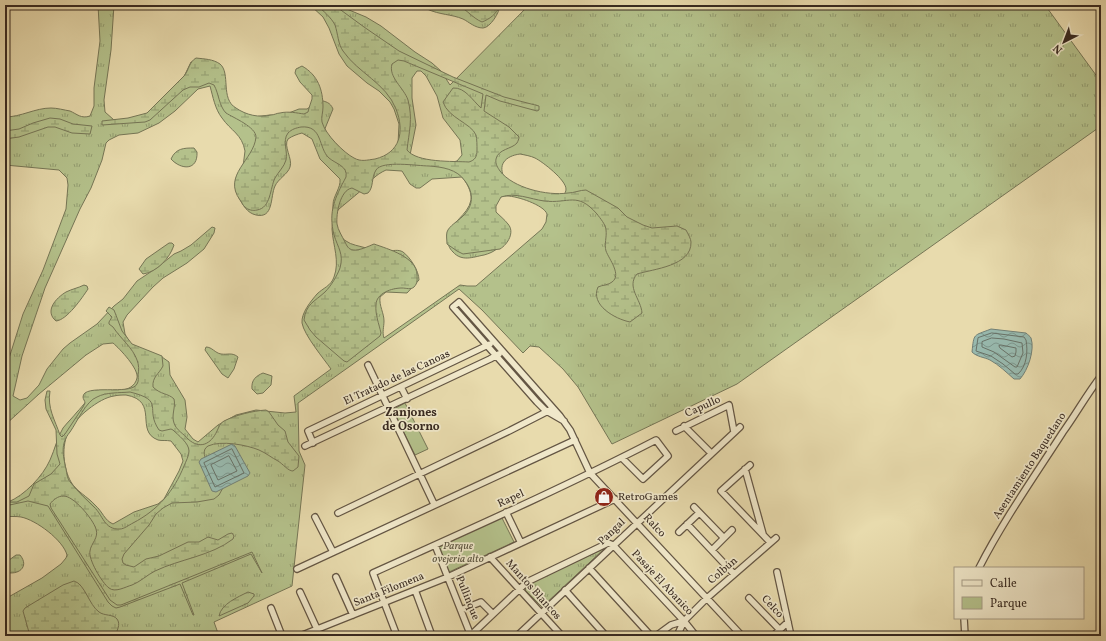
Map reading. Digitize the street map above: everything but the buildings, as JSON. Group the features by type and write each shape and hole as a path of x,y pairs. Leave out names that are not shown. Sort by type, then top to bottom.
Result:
{"street":[{"name":"Ralco","path":"550,410 502,351 459,302 453,306 537,402 564,421 590,472 742,636"},
{"name":"El Tratado de las Canoas","path":"313,443 308,431 494,342"},
{"name":"El Tratado de las Canoas","path":"305,446 407,399 496,356 502,351"},
{"path":"368,365 434,504"},
{"name":"Asentamiento Baquedano","path":"980,567 990,546 1037,472 1101,376"},
{"path":"401,387 407,399"},
{"name":"Capullo","path":"676,430 728,405 734,432"},
{"path":"338,513 550,410"},
{"name":"Capullo","path":"684,426 711,453"},
{"name":"Pangal","path":"517,636 740,427"},
{"path":"297,568 575,440"},
{"name":"Rapel","path":"384,603 373,573 622,458 656,440 668,456 643,479 622,458"},
{"path":"750,464 721,491 770,542"},
{"path":"745,469 764,535"},
{"name":"Santa Filomena","path":"300,636 448,577 615,499"},
{"path":"694,507 724,538"},
{"path":"506,512 521,543"},
{"path":"679,532 699,513"},
{"path":"315,517 333,552"},
{"path":"687,524 734,574"},
{"path":"712,550 732,530"},
{"name":"Colbún","path":"656,636 671,626 684,620 776,538"},
{"path":"471,635 527,582 608,543 613,545"},
{"name":"Pullinque","path":"435,545 471,635"},
{"name":"Pasaje El Abanico","path":"613,545 684,620 696,636"},
{"name":"Mantos Blancos","path":"490,557 562,636"},
{"path":"589,568 651,636"},
{"path":"777,572 791,636"},
{"path":"336,577 353,615"},
{"path":"415,590 432,636"},
{"path":"565,590 606,636"},
{"path":"300,592 317,629"},
{"name":"Celco","path":"749,598 780,630"},
{"path":"461,610 479,602 493,614"},
{"path":"384,603 397,636"},
{"path":"271,608 282,636"},
{"path":"964,619 965,636"},
{"name":"Colbún","path":"677,636 684,620"},
{"path":"773,636 788,622"}],"green space":[{"path":"98,5 114,5 111,50 104,100 105,112 114,120 138,122 179,87 191,62 203,62 226,102 245,118 270,115 281,116 299,109 307,109 320,100 329,104 333,109 324,131 356,165 389,157 398,144 399,124 390,102 379,91 347,66 339,54 323,17 310,5 337,5 366,17 432,63 441,71 450,85 529,5 1045,5 1101,82 1101,126 737,384 612,444 578,387 563,369 539,347 530,346 523,353 482,310 459,289 298,403 299,451 305,465 292,586 214,622 219,636 5,636 5,599 42,578 61,564 67,555 55,537 41,526 21,517 5,516 5,501 8,502 20,495 38,479 50,460 63,428 94,394 126,389 135,383 137,378 137,374 132,365 113,343 103,344 86,355 39,394 5,425 5,371 23,314 43,270 66,209 68,185 67,178 59,170 5,165 5,117 17,116 45,108 70,111 82,117 90,116 94,106 94,88 100,41","holes":["417,71 421,71 426,76 437,96 443,118 460,140 462,155 457,161 449,163 421,163 410,155 416,125 412,98 412,78","210,86 214,103 218,111 244,145 245,151 239,198 246,208 253,214 262,215 266,214 269,210 275,186 290,167 291,164 287,149 287,142 288,139 295,135 302,133 312,139 320,159 340,179 333,205 332,229 336,271 331,283 317,294 309,304 302,319 306,334 331,369 294,396 296,412 285,413 256,410 236,415 218,425 198,442 193,439 185,429 187,417 185,400 170,375 169,362 162,357 131,345 125,334 123,322 127,315 153,287 163,278 187,263 204,249 214,233 215,228 212,227 191,245 174,254 137,281 123,299 97,324 63,349 47,369 39,385 27,398 20,400 13,396 22,356 45,288 80,209 91,188 102,160 106,143 119,135 138,133 159,123 175,111 198,89","520,154 530,156 543,163 554,172 565,185 565,193 563,195 536,195 505,179 502,165 507,159","386,170 402,171 410,184 416,188 420,188 432,179 462,177 469,188 471,200 469,206 449,233 448,239 451,249 460,257 472,258 488,254 501,245 505,239 489,202 498,198 511,196 536,204 547,214 546,222 542,229 476,286 460,285 384,338 384,318 380,297 386,292 407,293 419,280 419,276 411,261 403,252 397,250 377,250 348,242 342,238 337,231 335,221 335,217 339,209","126,395 136,398 142,403 145,410 146,423 151,436 158,440 171,441 181,454 183,461 164,499 158,504 134,512 113,524 71,482 66,470 64,450 66,437 76,420 101,400 114,396"]},
{"path":"317,5 334,5 399,51 453,77 504,97 539,106 539,110 537,111 500,101 486,95 484,111 509,127 519,137 515,145 499,153 496,159 496,164 500,171 513,182 531,190 550,193 560,194 586,190 618,208 627,217 643,225 652,228 677,226 686,230 691,242 690,250 685,256 679,261 670,265 637,274 634,279 633,288 642,313 630,322 618,318 605,310 598,300 596,294 598,287 612,282 616,275 614,267 606,251 606,228 597,214 584,203 572,200 544,201 512,195 501,197 496,206 496,212 510,227 511,234 506,244 500,249 463,254 447,244 448,230 466,213 471,204 470,190 462,177 454,171 439,167 401,164 385,165 376,170 373,176 370,191 368,193 364,194 352,188 344,193 338,209 338,226 347,246 351,250 358,250 374,244 394,251 407,259 416,269 417,282 413,288 394,289 385,292 379,297 376,308 381,333 380,336 347,362 344,361 316,337 304,320 309,307 334,281 341,263 341,255 332,226 332,212 336,198 346,177 346,173 341,166 329,158 326,154 317,133 308,127 301,127 288,133 285,139 286,160 273,182 268,202 262,208 251,210 244,206 240,200 235,191 235,183 240,168 254,145 256,137 255,133 249,126 226,113 222,107 214,85 209,83 199,87 190,87 183,90 150,120 145,122 102,125 102,121 128,118 147,113 186,74 192,62 196,58 211,60 220,64 225,73 228,99 236,108 248,114 257,116 266,116 286,112 304,114 308,112 312,95 300,82 295,73 296,69 302,66 316,78 321,89 323,101 322,122 335,143 350,156 359,160 375,159 383,156 395,147 400,133 399,118 396,109 386,92 349,59 341,48 335,25","holes":["398,60 404,61 483,94 481,108 465,92 457,88 453,88 443,102 446,108 469,127 476,135 477,152 473,160 469,162 427,159 412,154 407,150 410,125 408,100 394,78 391,69 392,64"]},
{"path":"427,5 500,5 500,8 489,25 480,28 459,17 427,9"},
{"path":"456,5 500,6 492,16 482,22 463,8"},
{"path":"50,118 60,119 73,124 92,126 90,134 72,133 55,127 48,127 19,137 5,139 5,131 19,129"},
{"path":"194,148 197,152 197,158 195,163 188,167 179,165 171,159 178,151"},
{"path":"169,243 174,245 162,264 148,273 143,274 139,269 146,259"},
{"path":"84,285 87,286 88,289 78,303 65,317 56,321 51,313 51,309 55,301 66,292"},
{"path":"109,307 114,310 122,331 132,344 162,356 163,366 155,378 153,387 174,399 173,420 178,430 188,439 197,444 205,444 215,436 220,425 224,421 255,411 266,410 285,431 288,442 299,456 298,467 293,471 254,448 227,443 208,446 204,454 206,460 225,484 219,495 214,499 197,502 172,503 163,508 156,514 149,525 124,554 122,559 123,563 134,567 146,559 159,556 188,542 199,542 208,537 218,540 232,533 234,536 233,539 215,549 165,567 135,584 117,590 111,589 106,585 93,565 90,551 97,532 87,514 77,503 67,497 59,497 50,504 51,508 110,600 117,605 121,605 252,552 262,573 251,554 182,583 194,615 180,584 120,607 116,608 112,606 108,602 48,506 28,501 5,506 5,502 17,502 29,496 34,484 51,474 60,464 57,454 56,430 46,409 45,400 47,391 50,391 49,397 51,408 62,437 83,407 85,403 83,397 85,393 99,390 126,389 133,387 138,383 138,362 129,347 109,324 112,317 106,311","holes":["130,392 141,395 151,402 153,416 159,430 173,430 183,439 189,448 189,451 180,475 164,499 142,518 122,529 115,529 107,525 97,510 69,480 63,450 67,436 82,412 93,399 101,395 113,393"]},
{"path":"206,347 219,353 232,354 238,357 234,369 228,378 222,374 205,350"},
{"path":"263,373 272,376 271,385 263,393 257,394 252,389 252,383 256,377"},
{"path":"405,403 428,449 415,455 393,411"},
{"name":"Parque ovejeria alto","path":"502,518 514,542 449,572 438,546"},
{"path":"605,548 542,607 525,590 531,583"},
{"path":"16,555 20,555 23,559 23,567 18,572 5,572 5,563"},
{"path":"74,581 81,586 92,605 99,612 113,616 117,619 119,626 114,636 30,636 23,611 25,608 63,585"},
{"path":"248,592 254,594 254,596 248,603 219,616 226,604"}],"water":[{"path":"991,329 1026,333 1030,336 1032,348 1030,360 1020,379 1014,379 993,362 972,352 974,338 978,334"},
{"path":"232,444 235,446 250,473 248,476 216,492 212,491 199,462 201,459"}],"place":[{"name":"RetroGames","path":"604,497"}],"district":[{"name":"Zanjones de Osorno","path":"411,420"}]}
